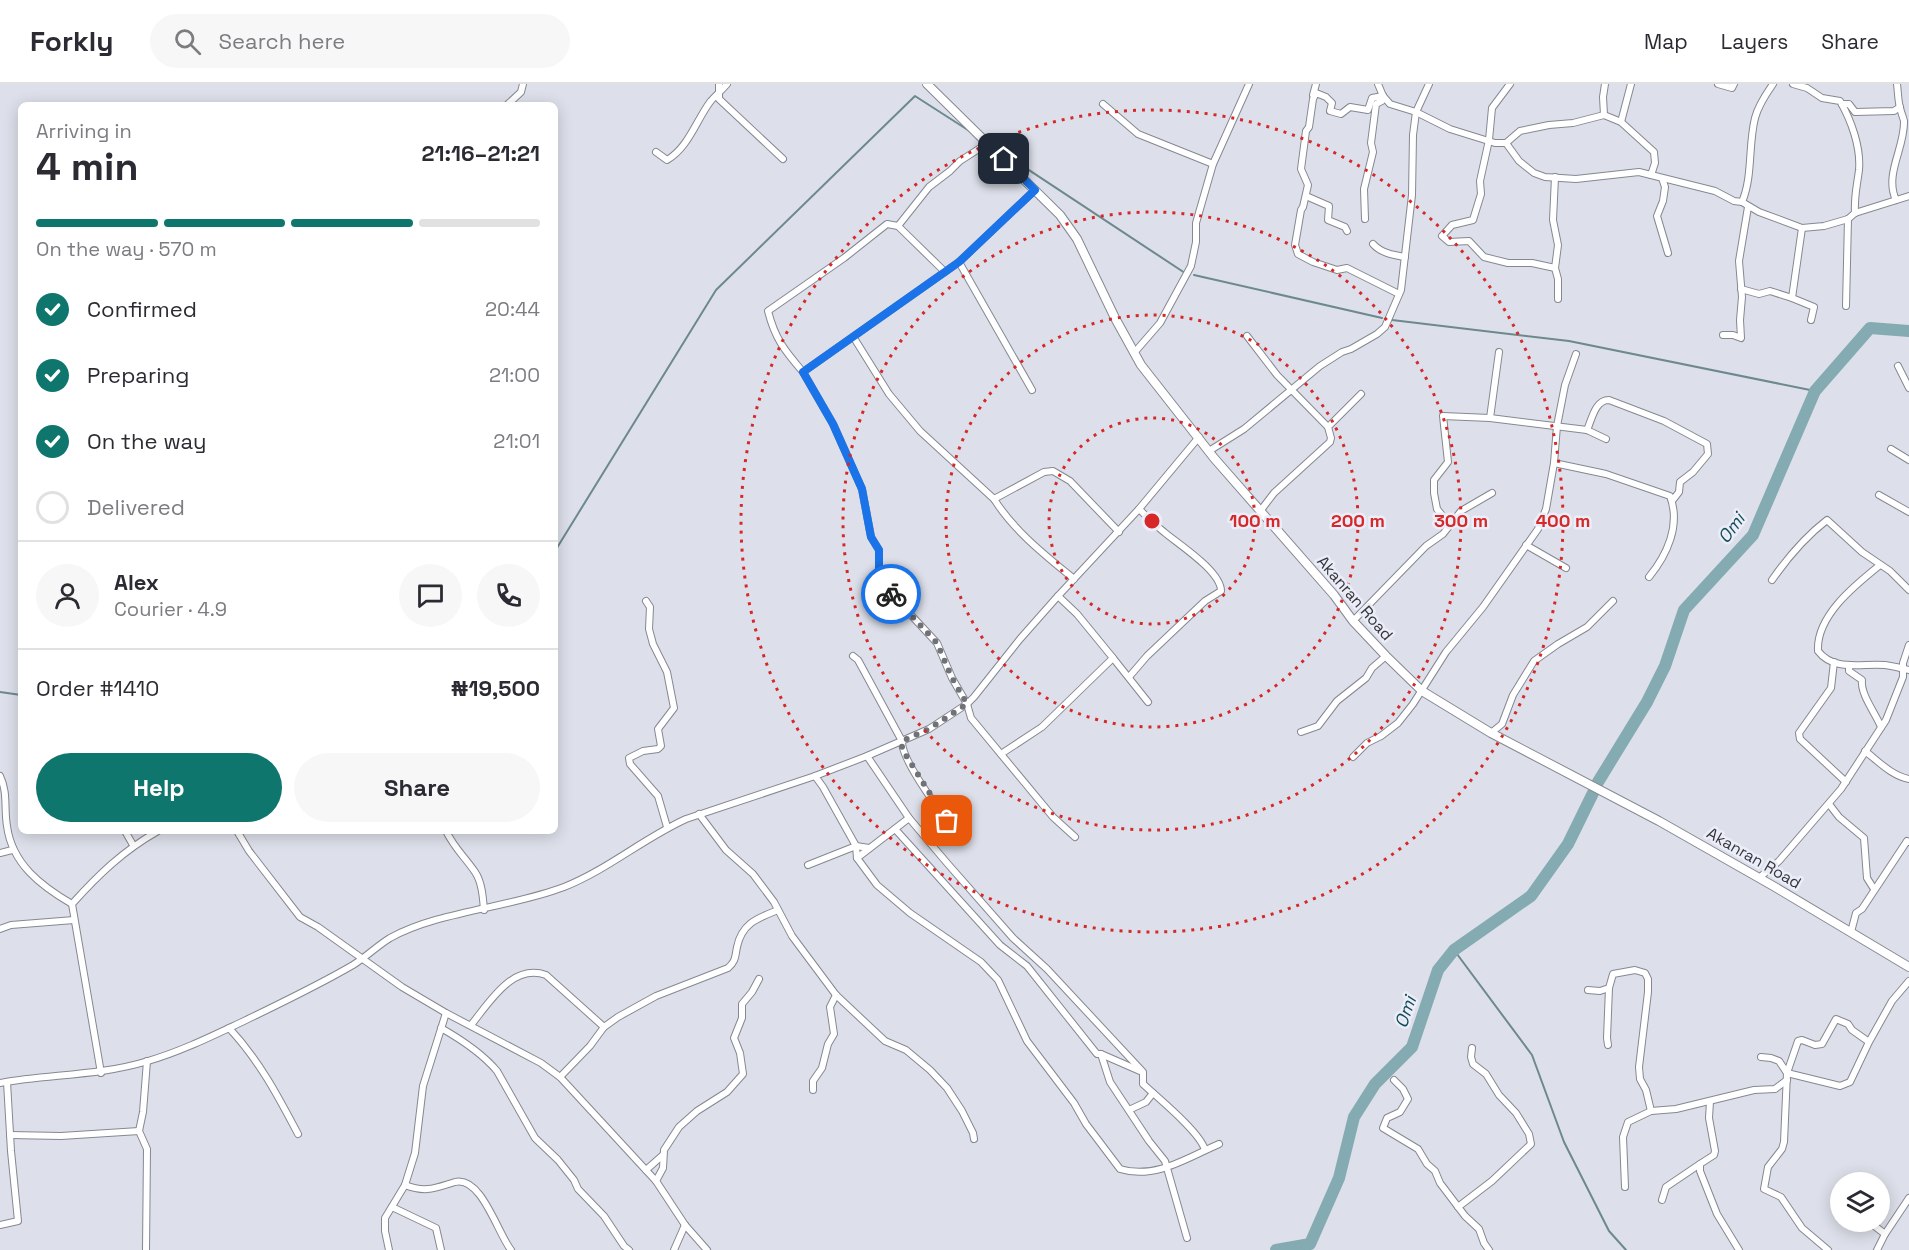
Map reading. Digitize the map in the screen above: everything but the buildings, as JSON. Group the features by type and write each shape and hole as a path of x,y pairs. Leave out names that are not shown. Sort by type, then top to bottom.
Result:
{"main road":[{"name":"Akanran Road","path":"927,84 1060,214 1077,239 1115,318 1141,365 1209,451 1353,621 1422,691 1491,733 1659,821 1909,967"}],"street":[{"path":"510,102 521,92 523,84"},
{"path":"719,84 719,99 783,159"},
{"path":"656,152 667,160 672,157 682,146 711,101 727,84"},
{"path":"1134,352 1160,323 1191,266 1196,242 1196,224 1214,164 1249,84"},
{"path":"1316,84 1301,169 1308,185 1296,234 1295,245 1298,254 1337,270 1347,268 1399,294"},
{"path":"1378,84 1383,96 1390,104 1416,112 1450,129 1506,143 1519,161 1534,173 1545,177 1576,179 1639,172 1698,186 1802,228 1824,226 1848,219 1855,213 1909,196"},
{"path":"1209,451 1244,429 1331,358 1377,334 1385,327 1399,294 1412,195 1413,135 1416,112 1429,84"},
{"path":"1510,84 1492,108 1489,140 1480,181 1481,194 1473,220 1452,225 1442,236 1449,242 1469,240 1484,257 1508,263 1543,264 1555,268"},
{"path":"1604,115 1605,84"},
{"path":"1621,122 1631,84"},
{"path":"1718,84 1732,88 1734,84"},
{"path":"1723,335 1741,338 1739,261 1750,175 1751,139 1755,115 1773,84"},
{"path":"1793,84 1807,88 1821,98 1840,101 1842,104 1851,124 1859,160 1854,195 1855,213"},
{"path":"1896,200 1892,179 1893,169 1900,152 1904,120 1897,84"},
{"path":"1313,99 1316,93 1326,97 1332,103 1330,111 1341,114 1350,108 1368,110 1371,99 1383,96"},
{"path":"1365,219 1364,189 1372,152 1376,104 1382,101 1383,96"},
{"path":"1103,104 1138,134 1214,164"},
{"path":"1842,104 1849,104 1856,112 1894,111 1900,107"},
{"path":"1506,143 1520,131 1574,123 1604,115 1621,122 1654,152 1655,163 1651,175"},
{"path":"898,226 929,186 960,161 988,143"},
{"path":"1555,177 1553,220 1558,245 1555,268 1558,279 1558,299"},
{"path":"1662,178 1665,187 1657,216 1668,253"},
{"path":"803,372 959,262 1035,190"},
{"path":"1306,196 1329,206 1328,220 1345,226 1347,231"},
{"path":"1846,306 1848,219"},
{"path":"945,272 898,226 887,224 844,258 768,311 773,331 803,372 833,424 862,489 871,537 879,550 879,574 884,586 937,643 952,678 967,704 971,718 1053,817 1075,837"},
{"path":"1792,298 1802,228"},
{"path":"1373,244 1377,249 1405,257"},
{"path":"959,262 1032,390"},
{"path":"1741,288 1758,294 1770,291 1814,307 1811,320"},
{"path":"1247,336 1291,390 1328,427 1331,438 1330,442 1274,493 1261,510"},
{"path":"854,338 889,394 920,431 994,499 1000,509 1036,548 1074,579"},
{"path":"1490,418 1499,352"},
{"path":"1353,757 1367,743 1398,723 1422,691 1446,652 1483,607 1542,521 1554,463 1557,426 1567,377 1576,354"},
{"path":"1898,366 1909,388"},
{"path":"1328,427 1361,394"},
{"path":"1587,430 1599,403 1609,400 1664,421 1707,444 1708,454 1680,483 1679,492 1672,501"},
{"path":"1450,525 1437,509 1434,493 1434,480 1448,462 1443,416 1490,418 1587,430 1606,439"},
{"path":"0,1225 18,1221 3,1082 101,1073 198,1044 314,988 389,939 413,928 535,897 586,878 667,827 699,813 815,776 929,729 975,697 1020,639 1119,532 1199,437"},
{"path":"1891,448 1909,460"},
{"path":"1554,463 1606,474 1670,496 1676,515 1672,534 1658,565 1648,578"},
{"path":"994,499 1044,472 1053,471 1070,481 1119,532"},
{"path":"1353,621 1426,546 1443,534 1461,511 1492,493"},
{"path":"1879,495 1909,512"},
{"path":"1129,678 1147,656 1205,601 1221,591 1218,580 1194,554 1166,534 1139,509"},
{"path":"1772,580 1785,561 1827,520 1880,566 1890,571 1909,590"},
{"path":"1526,545 1566,568"},
{"path":"1880,566 1853,587 1831,612 1821,631 1818,651 1824,659 1834,663 1887,665 1906,669"},
{"path":"1058,596 1077,614 1148,702"},
{"path":"646,601 650,607 653,644 667,672 674,708 658,729 661,746 629,758 630,764 657,796 667,827"},
{"path":"1491,733 1502,724 1513,695 1534,661 1587,627 1613,601"},
{"path":"1759,878 1779,861 1829,804 1886,720 1906,669 1903,663 1909,645"},
{"path":"853,656 858,660 902,741 902,749 912,767 939,811 955,831"},
{"path":"1301,732 1318,726 1338,701 1366,678 1372,668 1386,656"},
{"path":"1001,754 1042,727 1113,658"},
{"path":"1834,663 1831,688 1799,733 1800,739 1846,782"},
{"path":"1849,665 1850,671 1861,677 1863,692 1881,727"},
{"path":"1865,751 1890,771 1909,780"},
{"path":"867,756 909,819 1014,938 1047,969 1143,1072 1143,1084 1203,1143 1205,1150"},
{"path":"0,776 7,804 7,825 12,850 32,877 72,904"},
{"path":"815,776 856,846 857,858 877,885 910,913 981,962 998,980 1027,1041 1120,1169 1129,1172 1168,1168 1219,1144"},
{"path":"1829,804 1839,817 1864,838 1867,878 1874,889"},
{"path":"699,813 726,850 753,874 778,910 792,936 836,995 885,1041 906,1050 930,1070 947,1088 962,1111 974,1139"},
{"path":"857,858 909,819"},
{"path":"895,829 1000,945 1027,966 1097,1054 1143,1072"},
{"path":"127,834 133,845"},
{"path":"101,1073 72,904 100,873 133,845 153,834"},
{"path":"239,834 249,851 300,917 363,958 402,987 541,1063 560,1077 656,1181 685,1225 707,1250"},
{"path":"448,834 454,847 476,873 484,910"},
{"path":"1851,932 1856,913 1862,909 1907,840 1909,842"},
{"path":"808,866 856,846 869,848"},
{"path":"0,853 12,850"},
{"path":"560,1077 590,1046 604,1027 656,996 728,968 734,963 741,936 752,920 778,910"},
{"path":"0,929 11,925 74,920"},
{"path":"1608,1045 1609,988 1613,974 1635,970 1645,973 1648,980 1639,1067 1640,1079 1646,1090 1651,1111"},
{"path":"471,1025 503,986 516,977 541,974 546,975 604,1027"},
{"path":"646,1170 663,1155 679,1127 697,1111 727,1092 743,1074 740,1053 734,1038 742,1018 742,1004 759,979"},
{"path":"1787,1076 1840,1086 1850,1082 1892,1001 1909,981"},
{"path":"1588,990 1600,992 1609,988"},
{"path":"813,1090 813,1081 822,1068 828,1044 834,1034 830,1006 836,995"},
{"path":"389,1250 384,1231 385,1218 405,1185 415,1153 423,1086 446,1013"},
{"path":"1828,1250 1802,1228 1781,1197 1764,1189 1768,1167 1782,1149 1784,1142 1787,1076 1798,1041 1802,1040 1815,1045 1822,1044 1836,1019 1848,1024 1852,1030 1869,1042"},
{"path":"229,1028 249,1049 272,1085 298,1134"},
{"path":"441,1028 462,1040 490,1062 535,1138 558,1160 574,1180 578,1189 604,1216 624,1249"},
{"path":"1458,1207 1492,1181 1531,1144 1529,1134 1516,1113 1499,1095 1486,1074 1473,1064 1472,1048"},
{"path":"1101,1054 1110,1082 1134,1120 1165,1161 1187,1238"},
{"path":"1761,1057 1779,1061 1787,1076"},
{"path":"146,1250 147,1149 139,1131 143,1112 147,1061"},
{"path":"1625,1187 1623,1137 1628,1122 1651,1111 1676,1109 1754,1090 1775,1089 1787,1076"},
{"path":"1394,1080 1403,1089 1408,1099 1400,1112 1387,1118 1383,1128 1418,1149 1427,1164 1436,1171 1440,1183 1458,1207 1479,1230 1484,1243 1490,1250"},
{"path":"1129,1110 1146,1102 1153,1093"},
{"path":"1662,1200 1666,1187 1714,1155 1709,1118 1710,1101"},
{"path":"10,1135 61,1136 139,1131"},
{"path":"656,1181 663,1168 663,1155"},
{"path":"1700,1164 1700,1171 1717,1214 1739,1250"},
{"path":"405,1185 420,1191 459,1181 467,1182 480,1196 510,1250"},
{"path":"1877,1250 1909,1198"},
{"path":"392,1207 436,1228 441,1250"},
{"path":"674,1250 685,1225"},
{"path":"1480,1250 1484,1243"}],"waterway":[{"path":"558,546 716,290 915,96 971,132"},
{"path":"1003,153 1185,273"},
{"path":"1194,275 1382,318"},
{"path":"1392,320 1569,341 1815,391"},
{"name":"Omi","path":"1598,782 1647,702 1665,666 1684,610 1753,535 1815,391 1870,328 1909,331"},
{"path":"0,692 18,695"},
{"name":"Omi","path":"1276,1250 1310,1244 1339,1178 1354,1117 1375,1084 1412,1047 1438,970 1454,950 1531,896 1568,844 1593,793"},
{"path":"1454,950 1532,1055 1564,1142 1609,1231 1626,1250"}],"way so far":[{"path":"891,594 937,643 952,678 967,704 929,729 902,741 902,749 947,821"}],"route":[{"path":"891,594 884,586 879,574 879,550 871,537 862,489 833,424 803,372 959,262 1035,190 1004,159"}]}
